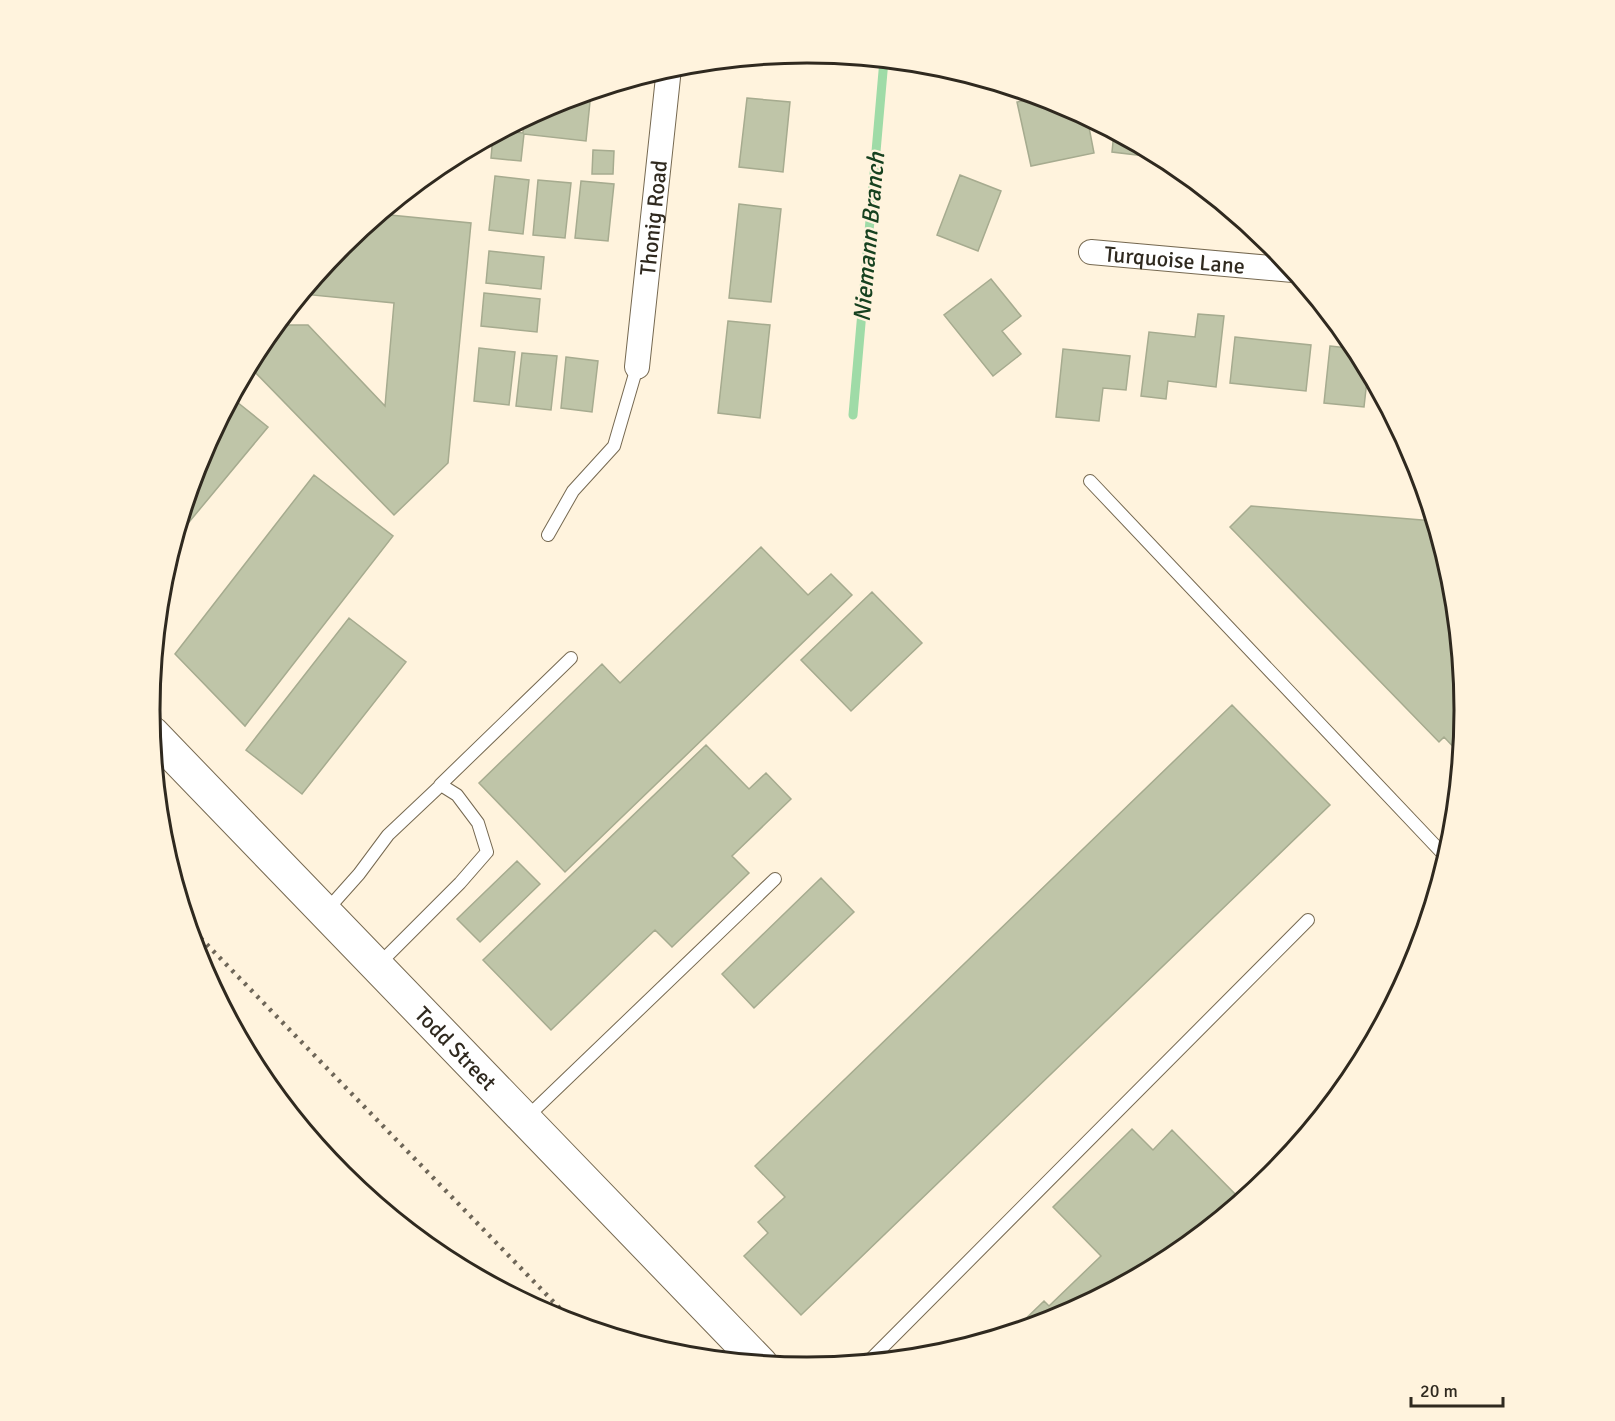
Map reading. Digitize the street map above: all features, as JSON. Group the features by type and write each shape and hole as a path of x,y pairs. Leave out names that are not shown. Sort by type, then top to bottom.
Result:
{"street":[{"name":"Thonig Road","path":"637,367 668,78"},
{"name":"Turquoise Lane","path":"1091,252 1280,269"},
{"name":"Todd Street","path":"161,742 753,1356"}],"lane":[{"path":"548,535 573,492 614,446 637,367"},
{"path":"1090,481 1440,850"},
{"path":"325,912 359,874 388,835 571,658"},
{"path":"377,967 460,883 487,852 478,824 457,795 441,784 440,786"},
{"path":"525,1120 775,879"},
{"path":"876,1354 1308,920"}],"building":[{"path":"747,98 790,102 783,172 739,167"},
{"path":"590,100 586,141 524,134 521,161 491,158 492,146 517,132 523,133 523,129"},
{"path":"1025,100 1089,128 1094,153 1031,166 1017,102"},
{"path":"1113,140 1140,155 1112,152"},
{"path":"593,150 614,151 613,174 592,174"},
{"path":"960,175 1001,191 978,251 937,235"},
{"path":"495,176 529,180 523,234 489,230"},
{"path":"538,180 571,183 565,238 533,235"},
{"path":"581,181 614,184 608,241 575,238"},
{"path":"739,204 781,209 771,302 729,298"},
{"path":"392,215 471,223 448,463 394,515 256,373 288,325 308,325 385,406 394,303 312,295 350,253"},
{"path":"489,251 544,257 541,289 486,283"},
{"path":"991,279 1021,316 1002,331 1021,354 993,376 944,315"},
{"path":"484,293 540,299 537,332 481,326"},
{"path":"1198,314 1224,316 1216,387 1168,381 1166,399 1141,396 1149,332 1195,337"},
{"path":"728,321 770,325 760,418 718,413"},
{"path":"1235,337 1311,345 1306,391 1230,383"},
{"path":"1330,346 1344,348 1366,385 1364,407 1324,403"},
{"path":"479,348 515,352 509,405 474,401"},
{"path":"1063,349 1130,356 1126,390 1103,388 1099,421 1056,417"},
{"path":"522,353 557,356 551,410 516,406"},
{"path":"566,357 598,361 592,412 561,408"},
{"path":"238,403 268,427 188,524 209,463"},
{"path":"314,475 393,536 245,726 175,654"},
{"path":"1251,506 1426,520 1443,584 1449,626 1454,668 1454,748 1444,737 1439,742 1230,527"},
{"path":"761,547 808,595 831,574 852,595 565,872 479,783 602,664 620,683"},
{"path":"872,592 922,643 851,711 801,660"},
{"path":"349,618 406,662 302,794 246,750"},
{"path":"1232,705 1330,805 801,1315 744,1256 768,1233 758,1222 785,1197 755,1166"},
{"path":"706,745 749,789 766,773 791,799 732,856 749,873 672,947 655,930 551,1030 483,960"},
{"path":"517,861 540,884 480,942 457,919"},
{"path":"821,878 854,912 754,1008 722,974"},
{"path":"1132,1129 1153,1150 1172,1130 1236,1195 1202,1224 1131,1271 1094,1291 1023,1321 1044,1301 1049,1306 1101,1256 1053,1207"}],"waterway":[{"name":"Niemann Branch","path":"853,415 883,68"}],"railway":[{"path":"202,939 561,1309"}]}
